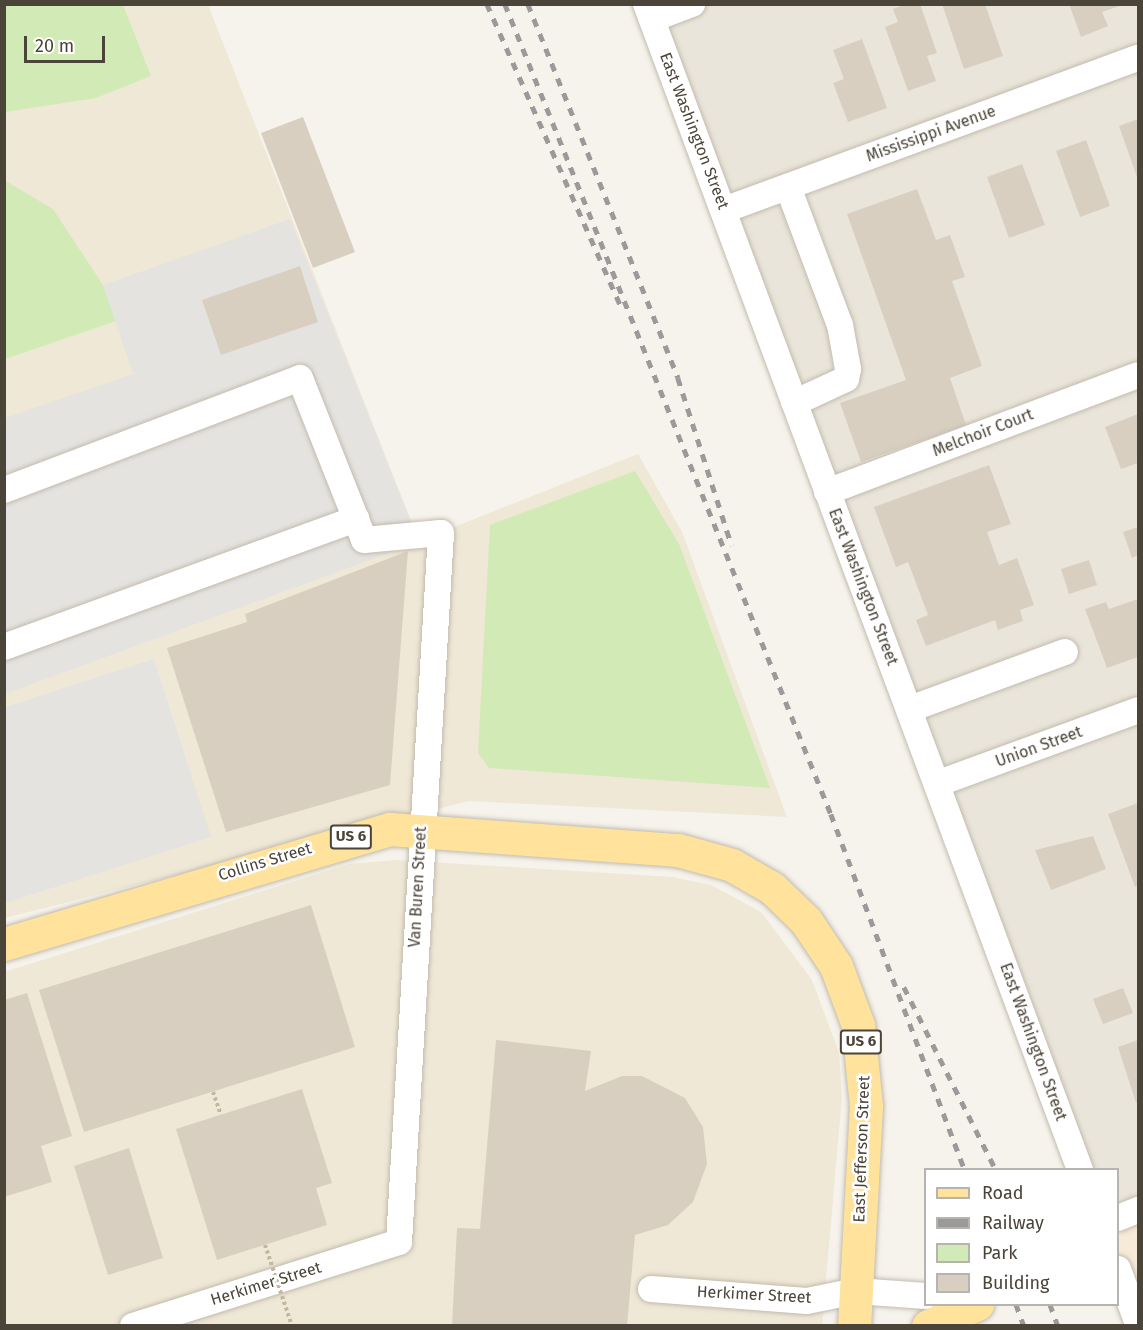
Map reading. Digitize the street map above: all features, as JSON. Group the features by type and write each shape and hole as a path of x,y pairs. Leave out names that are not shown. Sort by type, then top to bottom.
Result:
{"main road":[{"name":"Collins Street","path":"4,944 356,835 421,829 712,857"},
{"name":"East Jefferson Street","path":"712,857 750,874 789,902 823,943 847,992 865,1063 854,1326"},
{"path":"928,1326 975,1306"}],"street":[{"path":"649,12 692,4"},
{"name":"East Washington Street","path":"649,12 827,492 939,783 1079,1168"},
{"name":"Mississippi Avenue","path":"724,210 1138,58"},
{"path":"788,187 840,325 848,369 846,379 794,403"},
{"name":"Melchoir Court","path":"827,492 1138,375"},
{"path":"4,490 300,378 356,519 4,647"},
{"name":"Van Buren Street","path":"356,519 364,540 441,533 421,829 399,1242"},
{"path":"910,709 1065,652"},
{"name":"Union Street","path":"939,783 1138,710"},
{"path":"1119,1218 1138,1210"},
{"name":"Herkimer Street","path":"133,1326 399,1242"},
{"path":"1119,1272 1138,1324"},
{"name":"Herkimer Street","path":"651,1289 807,1301 856,1291 924,1296"}],"path":[{"path":"213,1092 221,1115"},
{"path":"265,1245 292,1326"}],"shaded area":[{"path":"5,5 208,5 419,541 638,454 682,532 787,817 469,801 5,918"},
{"path":"640,5 1138,5 1138,1210 1119,1218 1119,1168 1071,1168"},
{"path":"290,219 419,542 5,694 5,418 133,374 103,285"},
{"path":"154,659 211,837 5,903 5,707"},
{"path":"397,860 672,877 711,885 761,912 812,980 839,1053 842,1097 822,1325 5,1325 4,972 349,864"},
{"path":"1138,1216 1138,1312 1119,1261 1119,1224"}],"green space":[{"path":"5,4 123,5 151,76 96,98 5,112"},
{"path":"4,180 53,209 103,285 116,321 5,359"},
{"path":"635,471 679,544 770,788 489,768 478,753 490,525"}],"building":[{"path":"907,4 920,4 937,53 927,56 936,81 908,91 885,27 898,22 893,9"},
{"path":"942,4 985,4 1003,56 964,69"},
{"path":"1069,4 1122,5 1102,12 1108,26 1081,37"},
{"path":"862,39 887,108 848,122 833,83 844,79 833,50"},
{"path":"303,117 355,252 313,268 261,133"},
{"path":"1138,119 1138,180 1119,126"},
{"path":"1086,140 1110,206 1080,217 1056,151"},
{"path":"1022,164 1045,225 1009,238 987,177"},
{"path":"917,189 936,240 950,235 965,277 952,281 982,366 950,378 966,425 861,462 840,403 906,380 847,214"},
{"path":"300,266 318,322 221,355 202,300"},
{"path":"1138,414 1138,463 1121,469 1105,427"},
{"path":"989,465 1011,524 987,532 999,565 1017,558 1034,605 1020,610 1023,621 998,630 995,620 926,646 916,620 928,615 908,562 896,567 874,507"},
{"path":"1138,527 1138,555 1132,558 1123,532"},
{"path":"408,551 390,785 226,832 167,648 247,622 245,614"},
{"path":"1089,560 1097,585 1069,594 1061,569"},
{"path":"1138,599 1138,657 1107,668 1085,609 1106,602 1109,609"},
{"path":"1138,803 1138,885 1135,887 1108,814"},
{"path":"1093,836 1106,869 1051,890 1035,850"},
{"path":"311,905 355,1047 84,1132 39,990"},
{"path":"1123,988 1133,1013 1103,1024 1093,999"},
{"path":"27,993 72,1136 41,1146 52,1182 4,1197 4,1000"},
{"path":"496,1040 591,1051 585,1091 622,1076 642,1076 685,1098 703,1127 707,1164 693,1202 668,1225 635,1235 627,1326 452,1326 457,1228 480,1229"},
{"path":"1138,1040 1138,1102 1136,1103 1118,1047"},
{"path":"302,1089 332,1183 316,1188 327,1225 217,1260 176,1129"},
{"path":"129,1148 163,1258 108,1275 74,1166"}],"railway":[{"path":"487,4 622,309"},
{"path":"505,4 831,814 964,1168"},
{"path":"528,4 678,378 732,546"},
{"path":"904,987 995,1168"},
{"path":"1017,1306 1024,1326"},
{"path":"1051,1306 1058,1326"}]}
